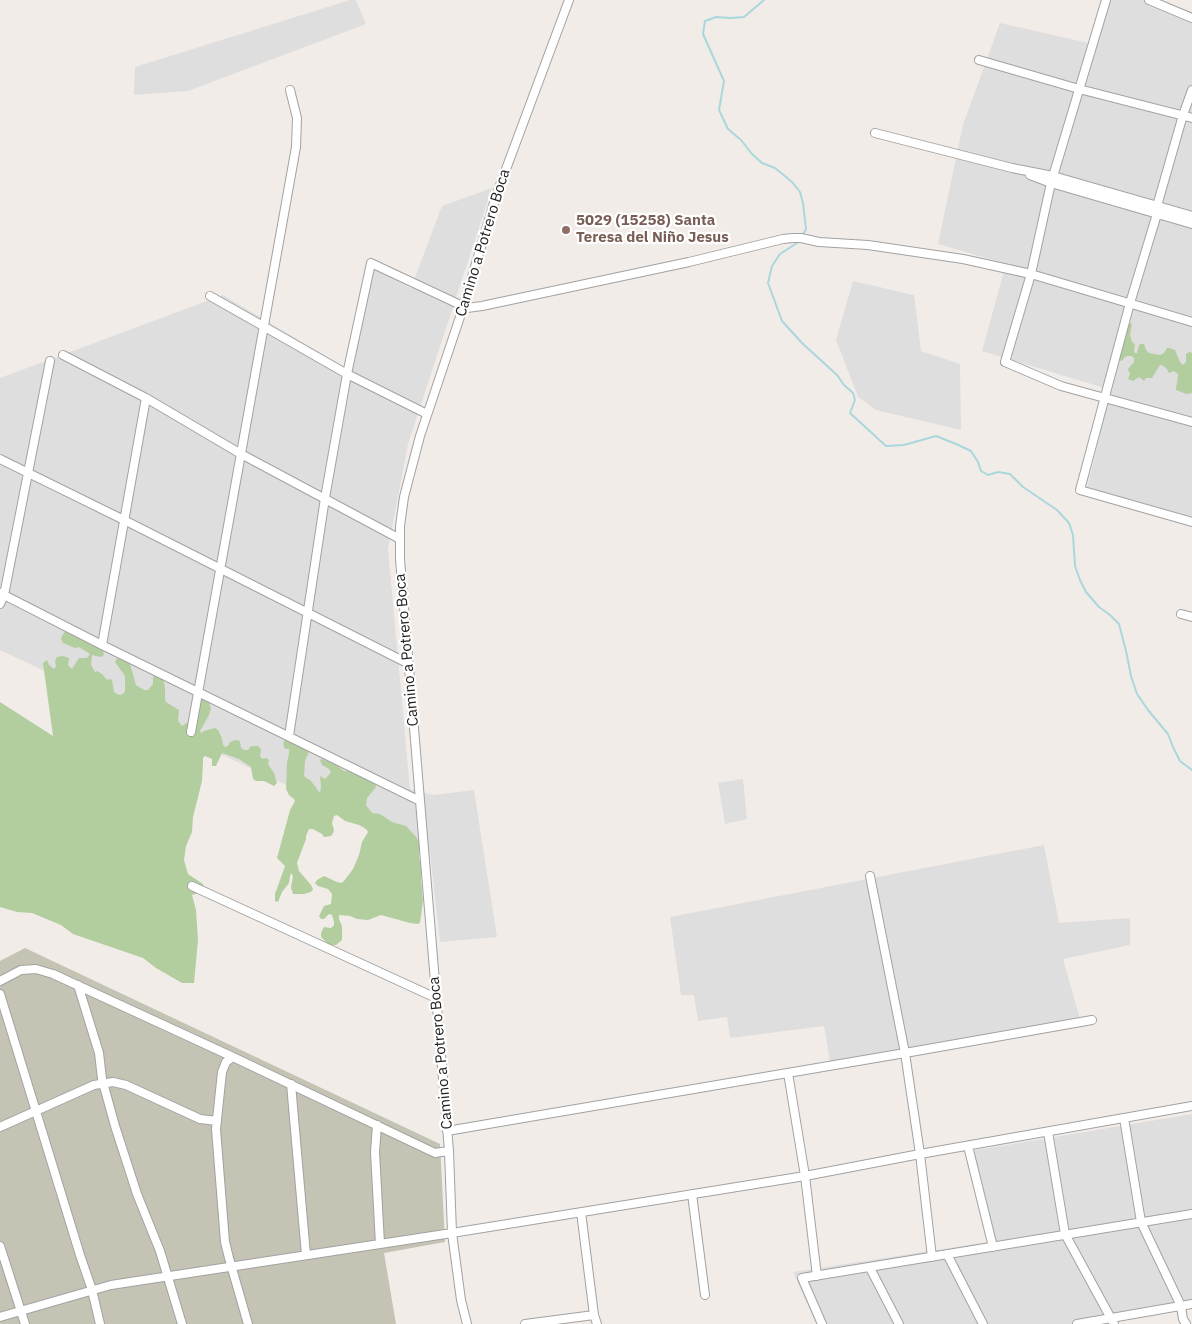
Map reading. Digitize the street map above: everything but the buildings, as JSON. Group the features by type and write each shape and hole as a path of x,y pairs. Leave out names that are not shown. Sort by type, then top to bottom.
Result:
{"street":[{"name":"Camino a Potrero Boca","path":"467,1324 461,1300 452,1233 449,1151 400,559 400,526 404,497 420,436 463,307 496,196 569,0"},
{"path":"1106,0 1052,179 1031,274 1005,362 1061,386 1192,422"},
{"path":"1149,0 1192,18"},
{"path":"979,60 1079,89 1192,118"},
{"path":"191,732 296,147 297,118 290,90"},
{"path":"1192,90 1183,115 1130,303 1080,490 1192,522"},
{"path":"876,133 1052,179 1157,210 1192,224"},
{"path":"1157,210 1192,216"},
{"path":"289,736 325,498 347,374 371,262 463,307 474,308 783,240 804,239 868,245 963,259 1031,274 1192,322"},
{"path":"210,296 347,374 427,414"},
{"path":"63,355 146,398 241,454 400,539"},
{"path":"0,604 50,361"},
{"path":"102,644 146,398"},
{"path":"0,459 409,664"},
{"path":"2,594 420,801"},
{"path":"1181,614 1192,617"},
{"path":"870,876 905,1053 920,1154 932,1257"},
{"path":"192,886 436,998"},
{"path":"0,981 21,970 36,969 53,974 234,1057 435,1153 449,1151"},
{"path":"78,986 99,1053 103,1083 137,1194 160,1251 182,1324"},
{"path":"0,994 92,1290 100,1324"},
{"path":"447,1131 1092,1020"},
{"path":"234,1057 226,1062 222,1072 216,1129 225,1242 248,1324"},
{"path":"788,1073 805,1176 817,1276"},
{"path":"0,1127 94,1084 113,1082 126,1085 200,1119 217,1121"},
{"path":"291,1084 306,1255"},
{"path":"0,1317 111,1285 452,1233 805,1176 1192,1106"},
{"path":"1124,1118 1141,1222 1181,1306 1183,1319 1186,1324"},
{"path":"377,1125 375,1152 380,1244"},
{"path":"1048,1132 1065,1234 1112,1321"},
{"path":"968,1146 993,1247"},
{"path":"692,1194 705,1295"},
{"path":"581,1212 594,1315 597,1324"},
{"path":"822,1324 802,1278 1192,1214"},
{"path":"0,1246 25,1324"},
{"path":"947,1254 983,1324"},
{"path":"870,1268 899,1324"},
{"path":"1078,1324 1112,1321 1192,1304"},
{"path":"525,1324 594,1315"}],"shaded area":[{"path":"350,0 356,0 366,24 188,91 134,95 135,67"},
{"path":"1111,0 1149,0 1192,21 1192,517 1087,488 1111,390 982,351 1006,264 938,244 963,125 1000,23 1093,44"},
{"path":"492,188 408,444 388,549 410,789 433,795 474,790 497,937 440,942 430,853 0,650 0,378 223,295 351,371 374,268 411,288 442,206"},
{"path":"853,281 914,295 921,351 960,364 961,430 876,410 858,397 836,340"},
{"path":"743,779 747,819 725,824 718,783"},
{"path":"1044,845 1059,923 1130,918 1130,945 1063,959 1080,1019 830,1062 824,1026 730,1038 727,1017 698,1021 694,995 681,995 670,917"},
{"path":"25,948 440,1144 445,1242 384,1253 396,1324 0,1324 0,961"},
{"path":"1192,1114 1192,1308 1094,1324 816,1324 793,1272 988,1242 971,1151"}],"green space":[{"path":"1132,324 1130,335 1132,342 1135,344 1135,353 1137,353 1141,344 1144,344 1149,353 1160,355 1167,348 1170,348 1175,350 1183,365 1186,362 1186,354 1192,353 1192,393 1186,394 1176,390 1178,374 1174,371 1169,373 1162,365 1160,365 1152,378 1146,378 1144,381 1139,377 1133,381 1128,379 1130,374 1128,369 1134,362 1134,358 1127,356 1122,361 1118,360 1127,325"},
{"path":"67,629 102,649 103,656 92,655 91,665 95,672 97,671 102,674 107,680 112,680 114,692 120,695 125,691 125,676 115,662 119,656 129,660 136,685 144,690 148,690 153,684 153,677 156,675 163,678 166,702 179,710 178,721 182,726 196,717 201,699 208,701 211,708 200,731 201,733 215,728 218,730 225,747 230,742 236,740 240,741 241,748 244,750 248,750 251,746 258,746 261,749 260,756 262,759 266,758 269,760 268,764 274,773 277,783 274,786 264,781 253,779 251,767 239,759 222,753 216,766 212,766 212,759 205,756 203,758 202,781 193,817 192,832 186,846 184,860 188,874 203,884 204,888 199,893 192,895 196,910 198,940 194,983 182,983 143,958 73,934 61,925 32,913 17,912 0,907 0,702 53,736 43,663 47,660 54,669 57,657 63,656 69,658 68,665 72,669 79,658 87,658 90,654 79,647 75,648 63,643 61,638"},
{"path":"287,739 309,752 305,761 304,776 311,781 320,793 320,776 325,779 331,772 322,765 320,760 322,759 344,771 362,775 375,784 376,787 367,798 366,805 372,813 380,814 392,822 406,826 417,838 422,871 423,901 420,923 410,923 381,915 368,920 339,915 342,926 342,940 336,945 329,945 321,937 324,927 331,928 334,925 332,915 329,914 324,919 321,919 319,916 324,906 331,904 332,894 328,889 315,883 324,876 341,883 344,881 353,869 362,842 368,832 359,825 345,821 337,815 334,816 332,823 334,830 331,836 324,837 313,829 309,829 306,836 297,863 299,871 313,889 311,892 293,894 291,887 293,876 291,873 289,883 282,892 278,902 275,901 275,894 285,866 277,858 290,810 295,800 286,789 289,749 285,749 283,744"}],"waterway":[{"path":"764,0 744,17 716,17 705,21 703,34 724,81 719,110 728,129 762,163 775,168 792,182 800,192 806,229 802,237"},
{"path":"800,241 780,254 772,266 768,283 782,321 853,393 855,400 850,413 886,446 904,445 936,436 971,451 981,471 988,475 998,472 1010,474 1023,487 1057,510 1069,523 1073,535 1075,566 1086,592 1099,607 1119,624 1137,694 1168,734 1180,761 1192,770"}],"place":[{"name":"5029 (15258) Santa Teresa del Niño Jesus","path":"566,230"}]}
